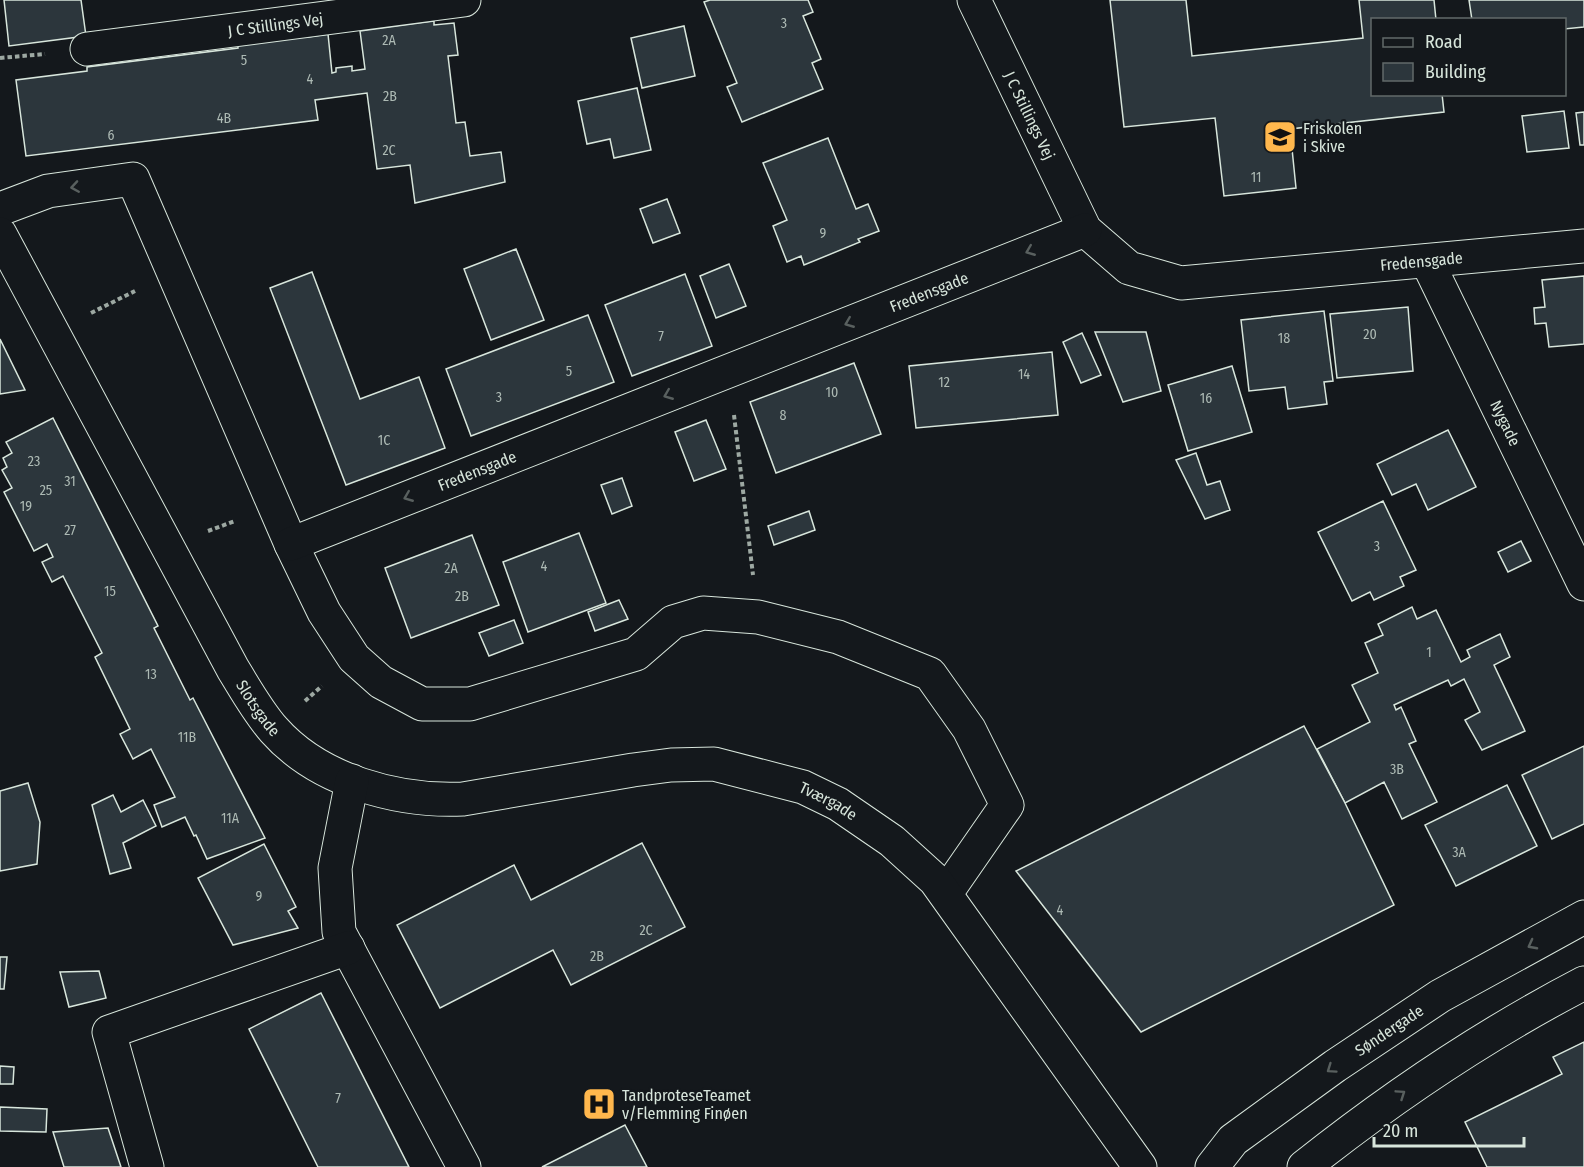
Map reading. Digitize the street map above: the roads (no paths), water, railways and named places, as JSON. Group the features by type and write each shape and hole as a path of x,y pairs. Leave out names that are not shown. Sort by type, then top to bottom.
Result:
{"street":[{"name":"J C Stillings Vej","path":"87,50 464,0"},
{"name":"J C Stillings Vej","path":"974,0 1085,230"},
{"path":"0,209 48,192 133,179 291,544 324,612 354,658 381,682 422,704 470,704 636,654 673,622 703,613 758,617 838,636 930,674 969,729 1007,805 946,893"},
{"name":"Fredensgade","path":"291,544 1085,230 1129,268 1181,283 1584,246"},
{"name":"Slotsgade","path":"0,234 233,669 273,729 300,753 352,782"},
{"name":"Nygade","path":"1427,261 1584,584"},
{"name":"Tværgade","path":"352,782 386,791 438,800 463,799 633,770 671,765 714,765 734,768 802,787 838,804 892,841 946,893 1140,1167"},
{"path":"352,782 335,868 339,932 464,1167"},
{"name":"Søndergade","path":"1212,1167 1233,1140 1335,1066 1440,996 1584,917"},
{"path":"147,1167 109,1032 348,948"},
{"path":"1304,1167 1364,1120 1469,1048 1584,983"}],"place":[{"name":"Friskolen i Skive","path":"1280,137"},
{"name":"TandproteseTeamet v/Flemming Finøen","path":"599,1104"}]}
